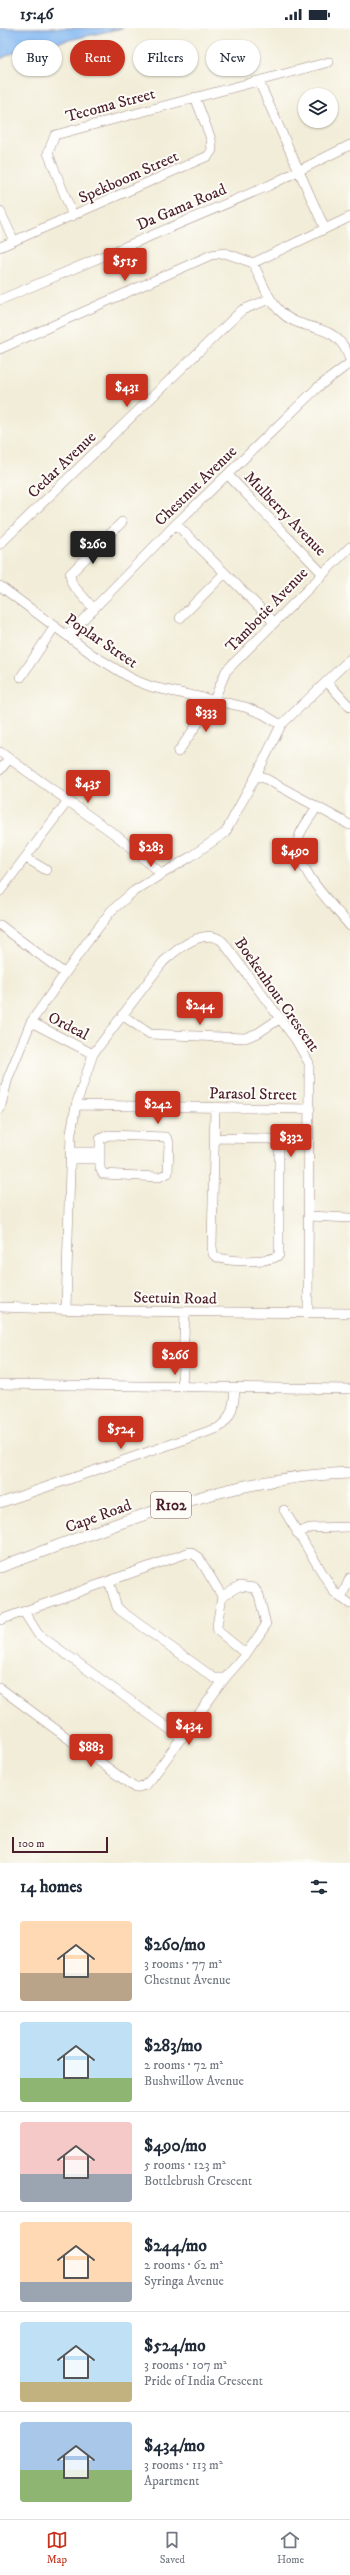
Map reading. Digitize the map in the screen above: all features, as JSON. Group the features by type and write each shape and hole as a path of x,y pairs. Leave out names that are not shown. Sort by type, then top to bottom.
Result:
{"main road":[{"name":"Cape Road","path":"0,1567 196,1497 261,1482 350,1474"}],"street":[{"name":"Tecoma Street","path":"73,216 50,160 48,148 56,135 195,97 259,82 329,62"},
{"path":"259,82 325,229"},
{"name":"Spekboom Street","path":"0,247 208,156 212,150 211,139 195,97"},
{"name":"Da Gama Road","path":"0,300 268,186 298,169 350,145"},
{"path":"0,211 14,241"},
{"path":"0,349 211,256 225,253 253,263 350,217"},
{"path":"253,263 270,299 280,312 291,319 322,328 334,335 342,343 350,360"},
{"name":"Cedar Avenue","path":"0,544 242,310 270,299"},
{"name":"Chestnut Avenue","path":"68,635 176,524 318,386 350,363"},
{"name":"Mulberry Avenue","path":"228,475 322,573"},
{"path":"94,608 72,584 70,574 122,522"},
{"path":"176,524 273,622"},
{"name":"Tambotie Avenue","path":"214,700 226,670 322,573 350,547"},
{"path":"180,618 225,573"},
{"name":"Poplar Street","path":"2,591 68,635 93,655 134,680 152,687 214,700 263,714 281,725"},
{"path":"21,678 55,626"},
{"path":"0,1109 1,1098 31,1022 64,973 111,911 134,892 225,833 257,774 281,725 350,659"},
{"path":"327,682 350,707"},
{"path":"178,752 214,700"},
{"path":"0,752 67,802 117,836 162,874"},
{"path":"0,770 9,758"},
{"path":"257,774 350,826"},
{"path":"0,892 67,802"},
{"path":"316,808 299,836 299,856 313,881 350,926"},
{"path":"26,858 46,870"},
{"path":"0,925 64,973"},
{"name":"Boekenhout Crescent","path":"66,1309 71,1156 76,1105 93,1054 163,962 176,950 196,940 207,937 223,942 296,1040 308,1063 310,1109 308,1313"},
{"path":"122,1015 147,1033 161,1036 245,1038 279,1019"},
{"name":"Ordeal","path":"31,1022 93,1054"},
{"name":"Parasol Street","path":"76,1105 310,1109"},
{"path":"214,1138 272,1140 280,1147 278,1255 276,1258 264,1261 219,1259 213,1254 214,1138 215,1107"},
{"path":"105,1135 161,1135 166,1137 169,1142 169,1170 164,1176 104,1175 100,1172 100,1156 100,1138 105,1135"},
{"path":"71,1156 100,1156"},
{"path":"309,1216 350,1218"},
{"name":"Seetuin Road","path":"0,1307 185,1312 350,1313"},
{"path":"182,1387 185,1312"},
{"path":"0,1384 235,1389 350,1388"},
{"path":"0,1503 218,1428 226,1421 232,1411 235,1389"},
{"path":"284,1510 334,1592 350,1604"},
{"path":"297,1533 310,1528 350,1526"},
{"path":"0,1620 190,1552 199,1558 222,1596 217,1628 222,1635 246,1654"},
{"path":"341,1598 350,1578"},
{"path":"108,1581 117,1607 121,1611 214,1678 224,1678"},
{"path":"0,1688 135,1788 146,1785 182,1738 224,1678 246,1654 267,1624 259,1595 254,1588 242,1585 222,1596"},
{"path":"24,1612 38,1634 182,1738"}],"water":[{"path":"0,28 123,28 62,42 62,40 12,40 12,53 0,59"}]}
